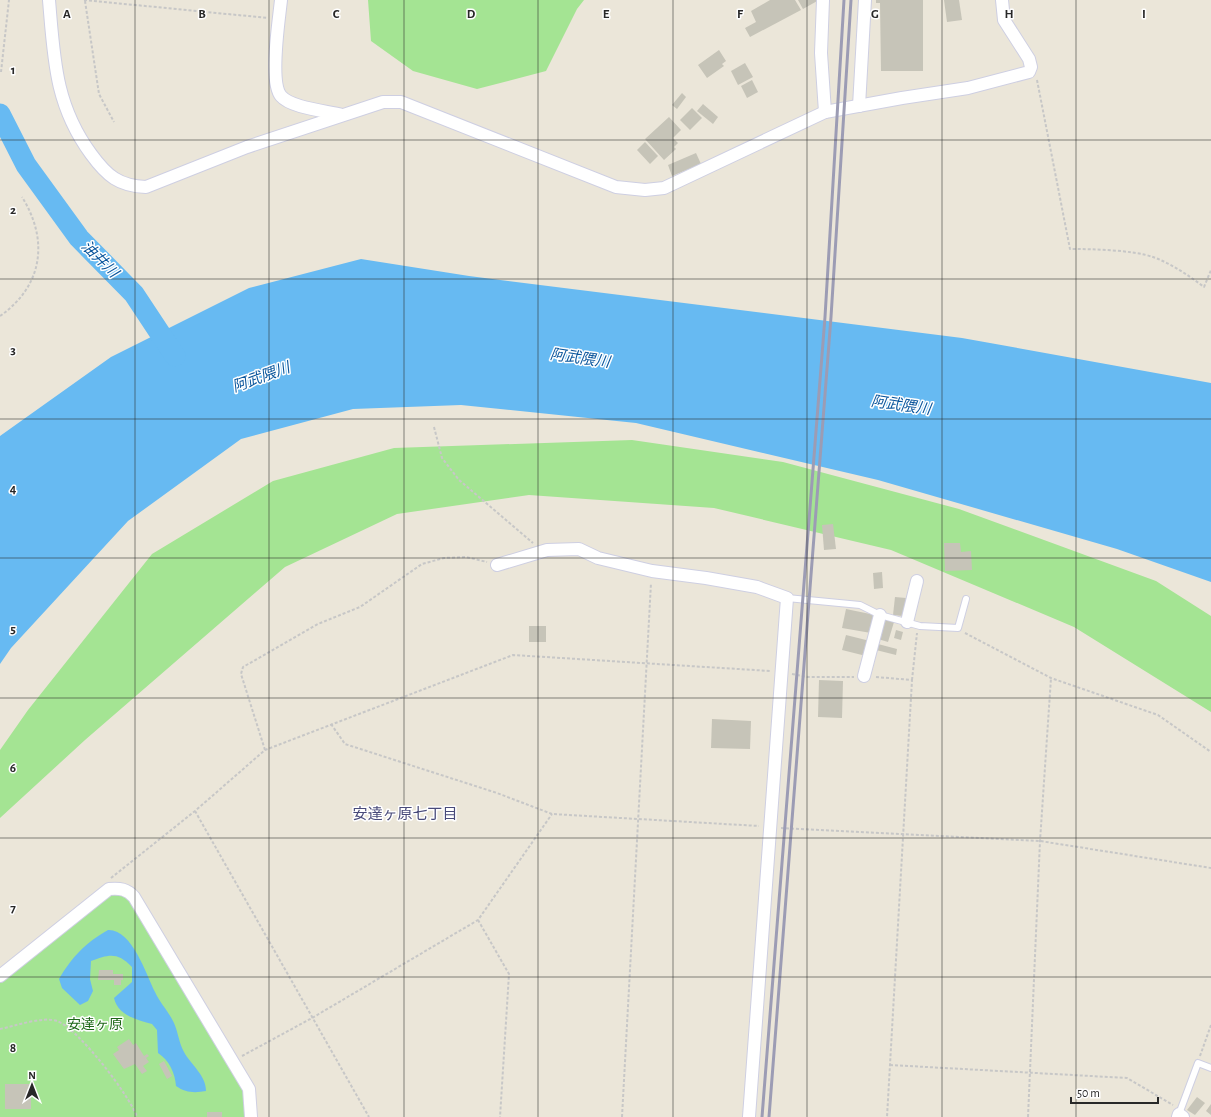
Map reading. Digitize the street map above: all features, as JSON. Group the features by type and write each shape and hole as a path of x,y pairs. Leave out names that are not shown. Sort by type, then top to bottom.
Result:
{"street":[{"path":"49,0 54,54 66,110 77,135 100,166 121,183 132,187 146,187 247,147 383,102 401,102 616,186 645,190 664,188 825,112 968,88 1029,72 1031,68 1029,59 1004,20 1002,0"},
{"path":"281,0 274,73 276,87 281,96 298,105 343,115"},
{"path":"823,0 821,53 825,112"},
{"path":"859,106 865,0"},
{"path":"497,565 543,551 579,549 598,558 652,571 706,578 757,587 787,598 749,1117"},
{"path":"912,624 917,581"},
{"path":"864,676 880,615"},
{"path":"0,976 109,889 117,888 128,891 134,897 248,1089 251,1117"}],"lane":[{"path":"787,598 860,605 880,615 912,624 958,628 966,599"},
{"path":"1180,1115 1198,1063 1211,1068"}],"path":[{"path":"1,72 10,0"},
{"path":"114,122 98,94 84,0 279,20"},
{"path":"1031,68 1036,79 1070,249 1092,249 1152,257 1184,271 1204,286 1211,270"},
{"path":"0,316 23,296 32,281 36,270 38,240 37,226 22,197"},
{"path":"434,427 442,458 459,480 543,551"},
{"path":"265,750 241,674 243,667 318,624 360,607 422,564 444,558 466,557 497,565"},
{"path":"622,1117 652,571"},
{"path":"887,1117 912,680 912,624"},
{"path":"958,628 986,645 1051,678 1158,715 1211,752"},
{"path":"109,889 111,877 195,811 265,750 513,655 782,672 808,677 864,676 912,680"},
{"path":"1028,1117 1040,841 1051,678"},
{"path":"195,811 369,1117"},
{"path":"232,1061 312,1018 478,920 552,814"},
{"path":"478,920 509,974 500,1117"},
{"path":"0,1029 50,1020 66,1026 96,1057 126,1095 137,1117"},
{"path":"1198,1063 1211,1025"},
{"path":"890,1065 1127,1078 1180,1115"}],"green space":[{"path":"368,0 584,0 577,9 546,71 477,89 413,71 371,41"},
{"path":"632,440 783,462 959,509 1156,581 1211,616 1211,712 1074,627 891,550 714,508 529,495 397,514 285,567 85,740 0,818 0,750 28,710 152,554 273,481 394,448"},
{"name":"安達ヶ原","path":"116,892 128,897 246,1095 246,1117 0,1117 0,981 107,894"}],"water":[{"name":"阿武隈川","path":"361,259 469,276 962,338 1211,383 1211,582 1117,549 878,480 636,423 461,405 353,409 241,439 128,521 11,648 0,664 0,436 111,357 249,288"},
{"path":"108,930 117,932 131,944 143,964 157,996 174,1023 184,1052 204,1080 206,1091 191,1092 176,1086 171,1067 158,1053 157,1030 152,1024 135,1019 124,1013 116,1004 114,998 132,982 132,967 127,962 113,956 103,957 91,961 90,979 93,991 88,1001 80,1005 62,988 59,979 74,957 92,940"}],"building":[{"path":"770,0 795,0 801,10 750,37 745,28 756,22 751,11"},
{"path":"798,0 819,0 803,9"},
{"path":"876,0 923,0 923,71 881,71 880,3 876,3"},
{"path":"944,0 959,0 962,20 947,22"},
{"path":"719,50 726,61 722,64 724,66 707,78 698,65"},
{"path":"745,63 753,77 738,85 731,71"},
{"path":"752,80 758,92 747,98 741,86"},
{"path":"682,93 686,97 677,109 672,105"},
{"path":"703,104 718,117 713,124 697,111"},
{"path":"692,108 702,118 690,130 680,120"},
{"path":"669,117 681,130 673,138 678,143 674,147 676,149 664,160 645,139"},
{"path":"645,142 658,156 650,164 637,150"},
{"path":"696,153 701,164 672,176 668,165"},
{"path":"833,524 836,549 824,550 822,525"},
{"path":"944,543 960,543 961,552 971,551 972,570 945,571"},
{"path":"882,572 883,588 874,589 873,573"},
{"path":"895,597 906,598 903,616 893,615"},
{"path":"846,609 875,615 871,633 842,628"},
{"path":"883,619 894,622 888,642 878,639"},
{"path":"529,626 546,626 546,642 529,642"},
{"path":"896,630 903,632 901,640 894,638"},
{"path":"846,635 870,641 866,656 842,650"},
{"path":"878,644 897,649 896,655 876,650"},
{"path":"819,680 843,681 842,718 818,717"},
{"path":"712,719 751,721 750,749 711,748"},
{"path":"99,970 113,970 113,974 123,974 121,985 114,985 114,980 98,980"},
{"path":"129,1039 133,1045 136,1043 144,1056 147,1054 149,1056 146,1058 149,1062 143,1066 147,1071 142,1074 135,1064 124,1069 113,1054 119,1050 117,1047"},
{"path":"164,1061 172,1076 167,1079 159,1064"},
{"path":"5,1084 31,1084 31,1109 5,1109"},
{"path":"1197,1097 1205,1103 1195,1115 1187,1110"},
{"path":"1211,1104 1211,1115 1206,1111"},
{"path":"207,1112 222,1112 222,1117 207,1117"}],"waterway":[{"name":"油井川","path":"0,114 26,165 79,238 134,294 175,356"}],"railway":[{"path":"762,1117 825,317 844,0"},
{"path":"769,1117 831,317 851,0"}],"district":[{"name":"安達ヶ原七丁目","path":"405,814"}]}
